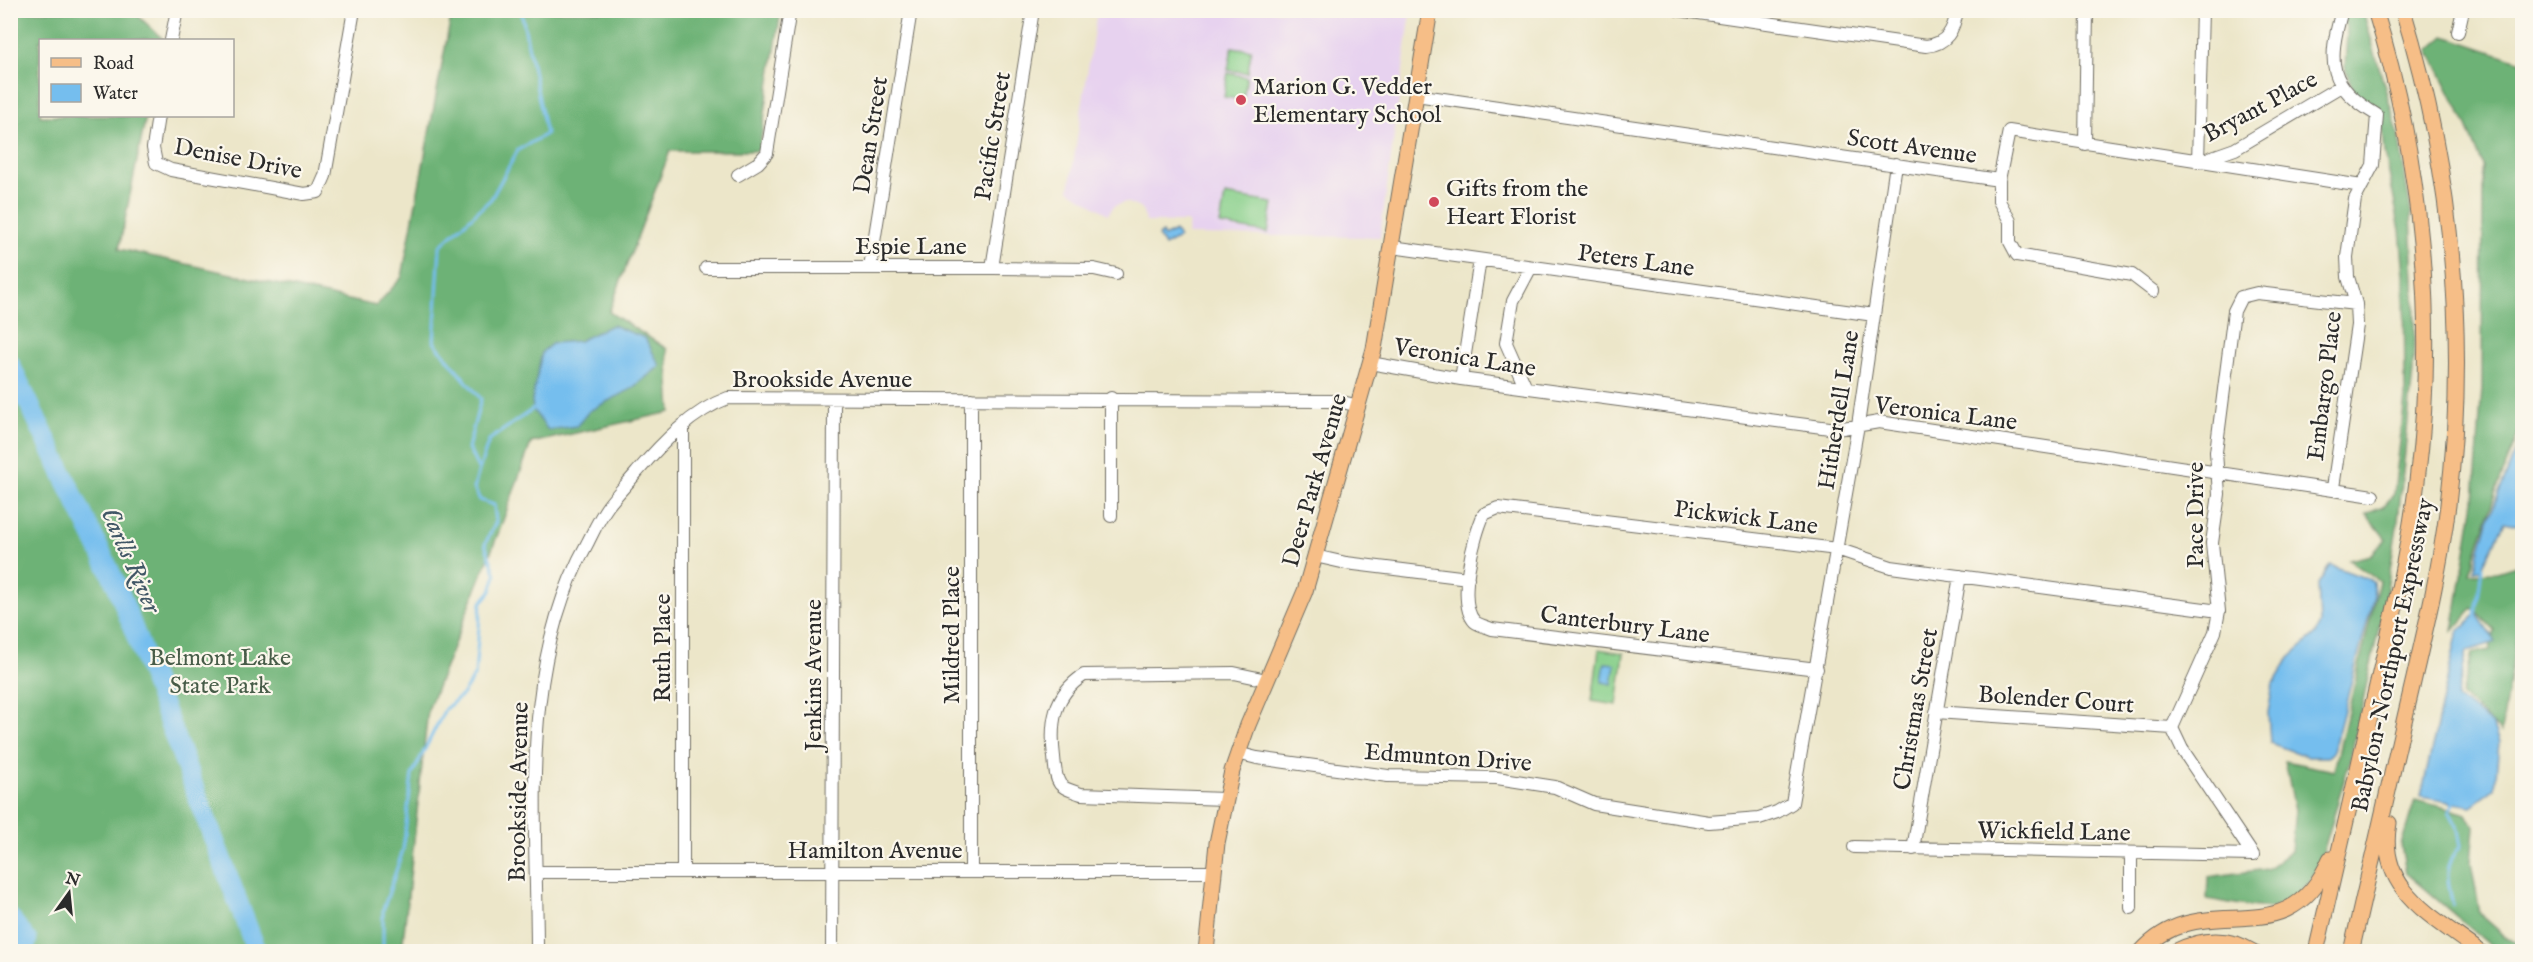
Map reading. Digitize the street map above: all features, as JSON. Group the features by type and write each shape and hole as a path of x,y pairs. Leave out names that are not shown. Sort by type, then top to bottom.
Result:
{"main road":[{"name":"Deer Park Avenue","path":"1206,951 1214,872 1225,799 1237,753 1297,614 1370,363 1392,247 1430,10"},
{"name":"Babylon-Northport Expressway","path":"2316,951 2404,564 2418,478 2424,392 2423,274 2414,187 2396,91 2375,10"},
{"name":"Babylon-Northport Expressway","path":"2351,951 2439,565 2451,477 2457,390 2454,284 2444,185 2428,100 2403,10"},
{"path":"2397,752 2386,846 2395,878 2413,901 2480,951"},
{"path":"2141,951 2164,933 2185,923 2207,920 2262,920 2280,916 2296,908 2310,895 2321,879 2347,817"},
{"path":"2174,951 2194,943 2216,940 2237,944 2253,951"}],"street":[{"path":"171,39 177,10"},
{"name":"Denise Drive","path":"158,117 153,148 156,163 171,170 304,194 318,192 325,176 354,10"},
{"path":"738,174 758,163 767,153 790,10"},
{"name":"Dean Street","path":"870,267 911,10"},
{"name":"Pacific Street","path":"992,268 1033,10"},
{"path":"1678,10 1926,46 1941,42 1951,32 1957,10"},
{"path":"2085,144 2087,10"},
{"path":"2198,162 2202,10"},
{"name":"Bryant Place","path":"2342,10 2333,55 2335,70 2341,86 2353,99 2378,115"},
{"path":"2458,32 2463,10"},
{"name":"Bryant Place","path":"2198,162 2235,149 2341,86"},
{"name":"Scott Avenue","path":"1416,95 1999,180 2009,131 2362,186"},
{"name":"Embargo Place","path":"2333,488 2357,325 2356,304 2348,277 2347,257 2355,199 2373,165 2378,115"},
{"name":"Hitherdell Lane","path":"1792,803 1858,425 1896,164"},
{"path":"1999,180 1999,201 2010,221 2010,242 2017,255 2132,275 2153,291"},
{"name":"Peters Lane","path":"1392,247 1874,315"},
{"path":"1461,380 1480,260"},
{"path":"1526,388 1506,343 1513,301 1532,267"},
{"name":"Espie Lane","path":"706,268 1094,269 1116,274"},
{"name":"Pace Drive","path":"2172,728 2215,632 2219,611 2212,543 2219,494 2216,452 2234,311 2241,297 2257,293 2356,304"},
{"name":"Veronica Lane","path":"1370,363 1461,380 1837,429 1879,422 2333,488 2373,496"},
{"name":"Brookside Avenue","path":"537,951 536,730 543,668 564,593 607,508 649,458 683,425 711,404 728,398 1111,398 1338,401 1359,405"},
{"path":"1111,398 1111,516"},
{"name":"Jenkins Avenue","path":"832,951 834,399"},
{"name":"Mildred Place","path":"971,399 971,871"},
{"name":"Ruth Place","path":"683,425 683,872"},
{"name":"Pickwick Lane","path":"1468,578 1478,528 1484,514 1498,508 1837,549 1891,567 2219,611"},
{"path":"1315,556 1338,562 1468,578"},
{"name":"Christmas Street","path":"1912,849 1960,576"},
{"name":"Canterbury Lane","path":"1468,578 1468,610 1476,623 1492,629 1817,669"},
{"path":"1225,799 1081,794 1064,788 1056,773 1052,718 1057,706 1075,680 1084,675 1234,673 1267,680"},
{"name":"Bolender Court","path":"1936,712 2172,728"},
{"name":"Wickfield Lane","path":"1854,846 2253,855 2182,749 2172,728"},
{"name":"Edmunton Drive","path":"1237,753 1257,758 1382,775 1482,777 1522,782 1555,787 1594,804 1709,822 1759,818 1777,812 1792,803"},
{"path":"2131,854 2131,908"},
{"name":"Hamilton Avenue","path":"537,872 1214,872"}],"shaded area":[{"name":"Marion G. Vedder Elementary School","path":"1097,11 1411,11 1380,237 1187,235 1189,222 1146,222 1142,209 1126,202 1114,206 1108,214 1069,190"}],"green space":[{"name":"Belmont Lake State Park","path":"10,11 133,11 163,39 39,39 39,117 146,117 119,249 376,306 402,277 452,11 781,11 759,151 670,151 609,312 667,349 671,412 531,443 500,529 428,710 402,951 11,951"},
{"path":"2342,11 2363,11 2398,133 2411,213 2415,305 2413,371 2398,521 2385,600 2350,760 2321,860 2309,883 2291,900 2273,908 2246,906 2207,899 2208,877 2267,869 2291,851 2295,810 2285,761 2334,771 2379,581 2349,560 2371,555 2386,539 2366,514 2383,507 2394,494 2405,397 2404,275 2400,230 2385,153 2382,119 2357,97 2349,80 2345,67 2347,34"},
{"path":"2445,36 2522,62 2522,424 2496,491 2470,573 2497,572 2522,564 2522,632 2517,634 2501,732 2462,696 2472,653 2490,650 2494,630 2473,608 2453,631 2474,501 2482,387 2483,166 2467,126 2429,50"},
{"path":"1232,47 1251,50 1248,73 1228,70"},
{"path":"1228,73 1247,77 1243,100 1224,97"},
{"path":"1225,195 1273,203 1268,233 1220,225"},
{"path":"1599,649 1624,653 1617,705 1592,701"},
{"path":"2415,800 2467,814 2474,827 2471,862 2480,914 2506,937 2522,944 2522,951 2497,951 2406,873 2401,845"}],"water":[{"path":"1175,231 1179,238 1164,246 1158,236 1162,233 1164,237"},
{"path":"612,325 645,338 660,366 631,389 589,411 577,426 548,430 533,410 532,400 542,352 553,343 579,341"},
{"path":"2522,435 2522,526 2505,522 2481,569 2474,570 2489,518"},
{"path":"2330,565 2373,581 2374,596 2333,752 2328,757 2308,757 2270,743 2268,712 2273,685 2289,658 2316,634 2320,623 2318,584"},
{"path":"2477,614 2496,642 2467,651 2457,698 2492,724 2499,742 2495,788 2471,806 2421,797 2458,631"},
{"path":"1605,663 1615,664 1612,684 1602,682"}],"waterway":[{"path":"383,952 383,910 403,850 412,775 445,709 462,695 475,675 481,603 491,591 496,575 485,544 496,522 494,505 480,500 474,488 479,470 468,448 481,399 434,342 440,246 491,199 518,150 546,134 521,10"},
{"name":"Carlls River","path":"10,364 117,586 257,952"},
{"path":"479,470 489,440 533,409"},
{"path":"2476,616 2482,566"},
{"path":"2453,905 2448,873 2451,859 2461,846 2457,826 2449,811 2454,801"},
{"name":"Carlls River","path":"10,918 27,940 24,952"}],"place":[{"name":"Marion G. Vedder Elementary School","path":"1241,100"},
{"name":"Gifts from the Heart Florist","path":"1434,202"}]}
